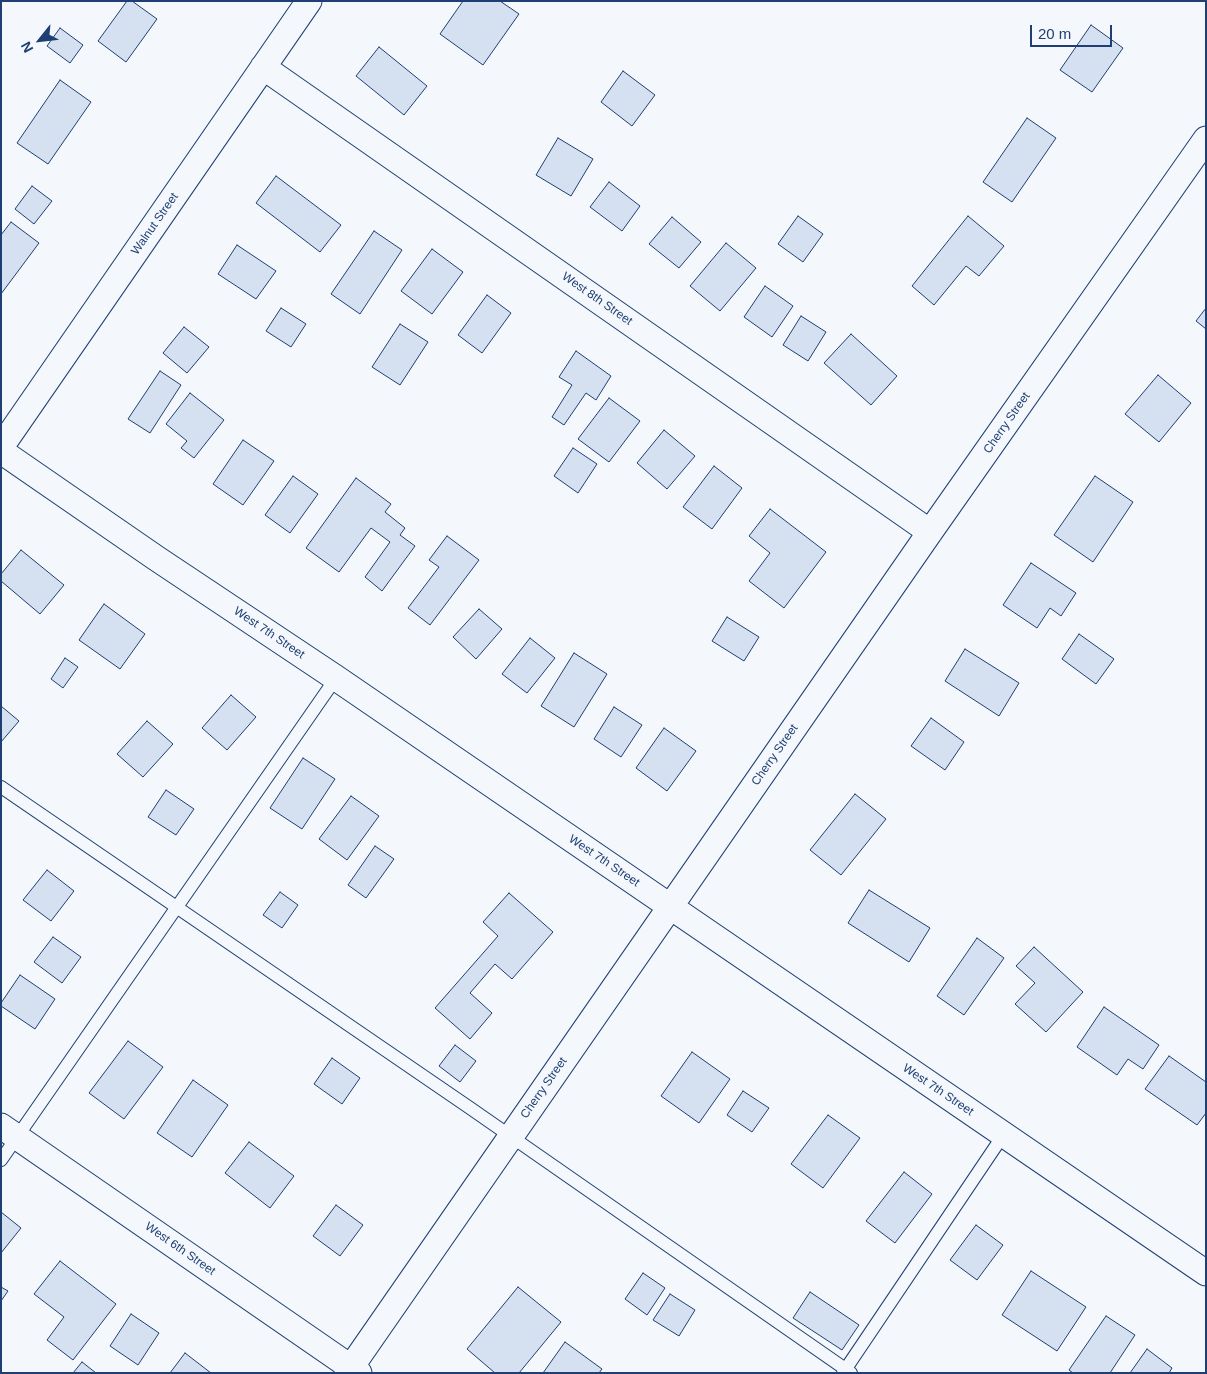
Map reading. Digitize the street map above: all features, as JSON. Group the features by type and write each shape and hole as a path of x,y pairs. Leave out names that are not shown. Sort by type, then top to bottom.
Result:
{"street":[{"name":"Walnut Street","path":"1,447 308,1"},
{"name":"West 8th Street","path":"263,67 930,532"},
{"name":"Cherry Street","path":"352,1371 670,906 1206,139"},
{"name":"West 7th Street","path":"1,451 1206,1273"},
{"name":"West 6th Street","path":"9,1131 352,1371"}],"lane":[{"path":"1,1160 9,1131 176,907 336,678"},
{"path":"1,787 511,1136 846,1371 1004,1134"}],"building":[{"path":"127,1 132,1 157,19 126,62 98,41"},
{"path":"463,1 500,1 519,14 483,65 440,34"},
{"path":"1091,25 1123,48 1092,92 1060,70"},
{"path":"60,28 83,45 70,63 47,46"},
{"path":"379,47 427,86 404,115 356,76"},
{"path":"623,71 655,95 632,126 601,102"},
{"path":"60,80 91,102 48,164 17,143"},
{"path":"1027,118 1056,138 1012,202 983,182"},
{"path":"558,138 593,159 571,196 536,175"},
{"path":"276,176 341,225 320,252 256,203"},
{"path":"609,182 640,206 622,231 590,207"},
{"path":"32,186 52,201 34,224 15,209"},
{"path":"798,216 823,234 803,262 778,244"},
{"path":"968,216 1004,246 979,276 966,266 934,305 912,286"},
{"path":"672,217 701,242 679,268 649,244"},
{"path":"11,222 39,243 1,294 1,235"},
{"path":"374,231 402,250 360,314 331,294"},
{"path":"726,243 756,268 720,311 690,286"},
{"path":"237,245 276,271 256,299 218,274"},
{"path":"432,249 463,272 432,314 401,291"},
{"path":"765,286 793,306 772,337 744,317"},
{"path":"487,295 511,313 482,353 458,335"},
{"path":"281,308 306,324 291,347 266,331"},
{"path":"1206,308 1206,329 1196,321"},
{"path":"801,316 826,332 808,361 783,345"},
{"path":"400,324 428,342 400,385 372,367"},
{"path":"184,327 209,347 187,373 163,353"},
{"path":"851,334 897,376 871,405 824,363"},
{"path":"576,351 611,376 596,400 586,393 564,425 552,417 572,385 559,377"},
{"path":"160,371 181,385 150,433 128,419"},
{"path":"1158,375 1191,403 1159,442 1125,414"},
{"path":"190,393 224,420 194,458 181,448 187,441 166,424"},
{"path":"609,398 640,421 609,462 578,439"},
{"path":"664,430 695,456 667,489 637,463"},
{"path":"243,440 274,461 243,505 213,484"},
{"path":"573,448 597,464 578,493 554,476"},
{"path":"714,466 742,488 712,529 683,507"},
{"path":"293,476 318,494 290,533 265,515"},
{"path":"1095,476 1133,502 1093,562 1054,535"},
{"path":"356,478 391,504 385,512 405,528 400,535 415,546 382,591 365,577 390,542 371,528 339,572 306,548"},
{"path":"770,509 826,552 784,608 749,581 770,553 749,536"},
{"path":"447,536 479,560 430,625 408,608 439,567 429,560"},
{"path":"21,550 64,585 40,614 1,581 1,574"},
{"path":"1031,563 1076,593 1061,616 1050,608 1037,628 1003,605"},
{"path":"104,604 145,634 120,669 79,640"},
{"path":"479,609 502,629 476,659 453,637"},
{"path":"727,617 759,637 744,661 712,641"},
{"path":"1079,634 1114,659 1096,684 1062,659"},
{"path":"530,638 555,658 527,693 502,674"},
{"path":"965,649 1019,683 999,716 945,681"},
{"path":"574,653 607,674 574,727 541,706"},
{"path":"65,658 78,667 63,688 51,679"},
{"path":"231,695 256,717 227,750 202,728"},
{"path":"1,706 19,721 1,742"},
{"path":"614,707 642,725 621,757 594,739"},
{"path":"931,718 964,742 945,770 911,746"},
{"path":"147,721 173,744 143,777 117,754"},
{"path":"664,728 696,751 667,791 636,768"},
{"path":"303,758 335,779 302,829 270,808"},
{"path":"166,790 194,809 176,835 148,817"},
{"path":"855,794 886,819 841,875 810,850"},
{"path":"351,796 379,816 347,860 319,839"},
{"path":"375,846 394,859 366,898 348,885"},
{"path":"47,870 74,891 51,921 23,900"},
{"path":"869,890 930,928 909,962 848,923"},
{"path":"280,892 298,905 282,928 263,915"},
{"path":"509,893 553,932 512,979 495,964 470,993 492,1013 470,1039 435,1008 498,936 483,922"},
{"path":"53,937 81,957 62,983 34,962"},
{"path":"977,938 1004,958 964,1015 937,996"},
{"path":"1034,947 1083,992 1046,1032 1015,1004 1035,983 1016,966"},
{"path":"20,975 55,999 35,1029 1,1006 1,1003"},
{"path":"1104,1007 1159,1045 1143,1069 1128,1059 1117,1075 1077,1047"},
{"path":"128,1041 163,1067 124,1119 89,1093"},
{"path":"455,1045 476,1061 460,1082 439,1066"},
{"path":"692,1052 730,1079 699,1123 661,1096"},
{"path":"1169,1056 1206,1082 1206,1113 1197,1125 1145,1089"},
{"path":"332,1058 360,1078 342,1104 314,1084"},
{"path":"193,1080 228,1105 192,1157 157,1133"},
{"path":"743,1091 769,1108 752,1132 727,1115"},
{"path":"828,1115 860,1138 823,1188 791,1164"},
{"path":"249,1142 294,1176 270,1208 225,1173"},
{"path":"904,1172 932,1194 895,1243 866,1221"},
{"path":"336,1205 363,1225 340,1256 313,1236"},
{"path":"1,1212 21,1228 1,1253"},
{"path":"976,1225 1003,1245 977,1280 950,1260"},
{"path":"60,1261 116,1304 73,1360 47,1340 64,1317 34,1294"},
{"path":"1031,1271 1086,1307 1057,1351 1002,1315"},
{"path":"643,1273 665,1288 647,1315 625,1299"},
{"path":"1,1287 8,1291 1,1301"},
{"path":"518,1287 561,1322 519,1373 495,1373 467,1349"},
{"path":"810,1292 859,1325 842,1350 793,1318"},
{"path":"670,1294 695,1310 679,1336 653,1320"},
{"path":"131,1314 159,1333 138,1365 110,1346"},
{"path":"1106,1316 1135,1335 1110,1373 1073,1373 1069,1370"},
{"path":"565,1342 602,1369 599,1373 543,1373"},
{"path":"1147,1349 1172,1368 1169,1373 1130,1373"},
{"path":"185,1353 211,1373 170,1373"},
{"path":"82,1362 96,1373 73,1373"}]}
